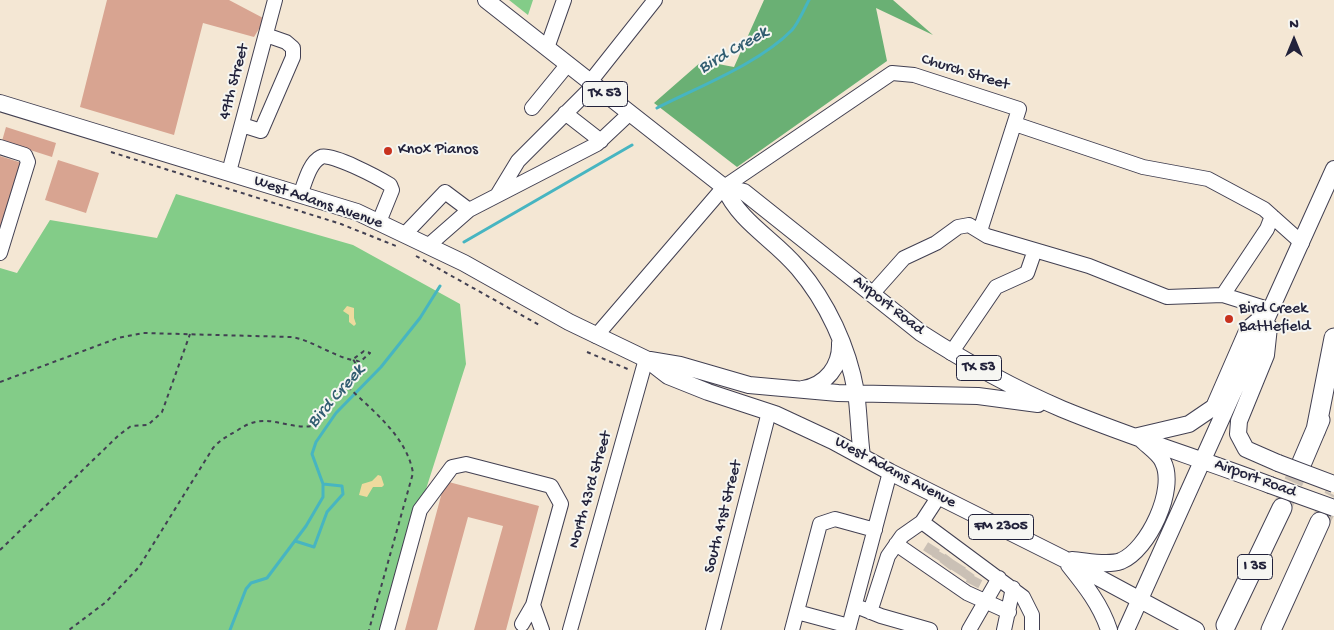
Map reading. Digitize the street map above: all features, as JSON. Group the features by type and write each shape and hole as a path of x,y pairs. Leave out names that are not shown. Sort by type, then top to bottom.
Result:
{"highway":[{"path":"1316,430 1334,338"},
{"path":"1300,467 1334,381"},
{"name":"I 35","path":"1226,625 1282,508"},
{"name":"I 35","path":"1271,630 1320,522"}],"main road":[{"name":"Airport Road","path":"486,0 724,187 744,192 921,334 951,353 1000,380 1062,409 1334,508"},
{"name":"West Adams Avenue","path":"0,103 357,212 379,222 404,242 429,245 596,336 646,359 668,376 688,385 768,412 833,440 890,472 1064,559 1196,630"},
{"path":"1126,630 1334,169"},
{"name":"Airport Road","path":"724,187 733,206 798,268 824,305 840,338 852,373 856,393 862,456"},
{"path":"1138,436 1189,424 1214,407 1248,329 1271,310"},
{"path":"1271,310 1266,355 1239,421 1238,434 1246,449 1334,484"},
{"path":"797,390 813,387 832,372 838,359 840,338"},
{"name":"West Adams Avenue","path":"646,359 680,365 749,385 856,393"},
{"name":"Airport Road","path":"856,393 978,396 1012,399 1062,409"},
{"path":"1064,559 1108,563 1120,561 1134,553 1152,528 1163,502 1166,480 1164,462 1138,436"},
{"path":"1064,559 1093,596 1104,614 1109,630"}],"street":[{"path":"547,48 564,0"},
{"path":"498,194 518,161 592,83 655,0"},
{"name":"49th Street","path":"229,172 266,35 270,1"},
{"path":"242,125 261,131 293,57 293,48 286,42 266,35"},
{"path":"532,108 568,64"},
{"name":"Church Street","path":"724,187 892,73 914,75 1012,106 1019,109 1015,124"},
{"path":"429,245 469,210 601,141 630,113"},
{"path":"564,114 601,141"},
{"path":"984,233 1015,124 1143,167 1208,179 1264,209 1302,243"},
{"path":"0,147 25,156 28,162 0,253"},
{"path":"300,195 314,162 326,155 332,156 390,185 392,190 379,222"},
{"path":"518,161 533,177"},
{"path":"596,336 724,187"},
{"path":"404,242 445,192 469,210"},
{"path":"1223,295 1267,229 1272,216"},
{"path":"872,294 904,258 936,243 958,227 969,225 984,233 1089,266 1167,297 1223,295 1271,310"},
{"path":"951,353 996,287 1027,273 1035,250"},
{"name":"North 43rd Street","path":"570,630 646,359"},
{"name":"South 41st Street","path":"713,630 768,412"},
{"path":"387,630 420,510 452,467 466,464 552,486 561,504 533,605 522,624"},
{"path":"797,612 848,628 856,605 890,472"},
{"path":"870,612 888,556 902,536 922,522 939,496"},
{"path":"792,630 820,524 835,519 875,530"},
{"path":"922,522 953,565 984,603 1009,612"},
{"path":"896,544 953,565 999,578 1023,597 1032,615 1032,630"},
{"path":"969,630 999,578"},
{"path":"1004,630 1013,588"},
{"path":"533,605 542,630"},
{"path":"856,605 870,612 930,630"}],"path":[{"path":"111,152 404,242"},
{"path":"410,253 541,326"},
{"path":"0,382 118,338 143,333 301,339 338,357 352,360 364,350 368,350 369,356 363,361 360,362 353,359 358,368 349,388 335,394 325,407 319,421 313,426 259,420 245,425 223,438 213,448 140,567 106,602 69,630"},
{"path":"0,550 119,435 131,426 148,425 159,417 170,394 190,334"},
{"path":"587,352 630,370"},
{"path":"349,388 402,444 409,458 413,473 369,630"}],"green space":[{"path":"509,0 533,0 528,15"},
{"path":"764,0 893,0 933,35 876,8 887,61 737,167 654,103 702,61 734,67"},
{"path":"176,194 353,245 460,304 466,364 381,630 0,630 0,268 17,273 50,220 157,238"}],"sand":[{"path":"347,306 354,308 356,324 354,326 349,322 349,315 343,311"},
{"path":"378,475 381,476 384,485 382,487 373,487 367,497 359,495 362,484 372,481"}],"building":[{"path":"107,0 229,0 265,19 254,37 203,23 174,135 80,107"},
{"path":"6,127 56,143 52,157 2,141"},
{"path":"0,156 22,163 0,228"},
{"path":"58,160 99,173 86,213 45,200"},
{"path":"445,481 539,506 506,630 474,630 503,526 468,517 437,630 405,630"}],"waterway":[{"name":"Bird Creek","path":"657,108 728,74 779,42 792,30 809,0"},
{"name":"Bird Creek","path":"464,242 632,145"},
{"name":"Bird Creek","path":"230,630 246,589 251,583 267,578 306,526 323,497 323,484 312,454 316,442 336,413 381,367 420,318 440,286"},
{"path":"295,541 314,547 327,512 343,494 342,486 323,484"}],"tunnel":[{"path":"1282,508 1300,467"},
{"path":"1320,522 1334,495"},
{"path":"929,554 934,546"},
{"path":"938,560 942,553"},
{"path":"945,566 951,558"},
{"path":"955,572 960,564"},
{"path":"964,578 969,571"},
{"path":"972,585 976,577"}],"place":[{"name":"Knox Pianos","path":"388,151"},
{"name":"Bird Creek Battlefield","path":"1229,319"}]}
